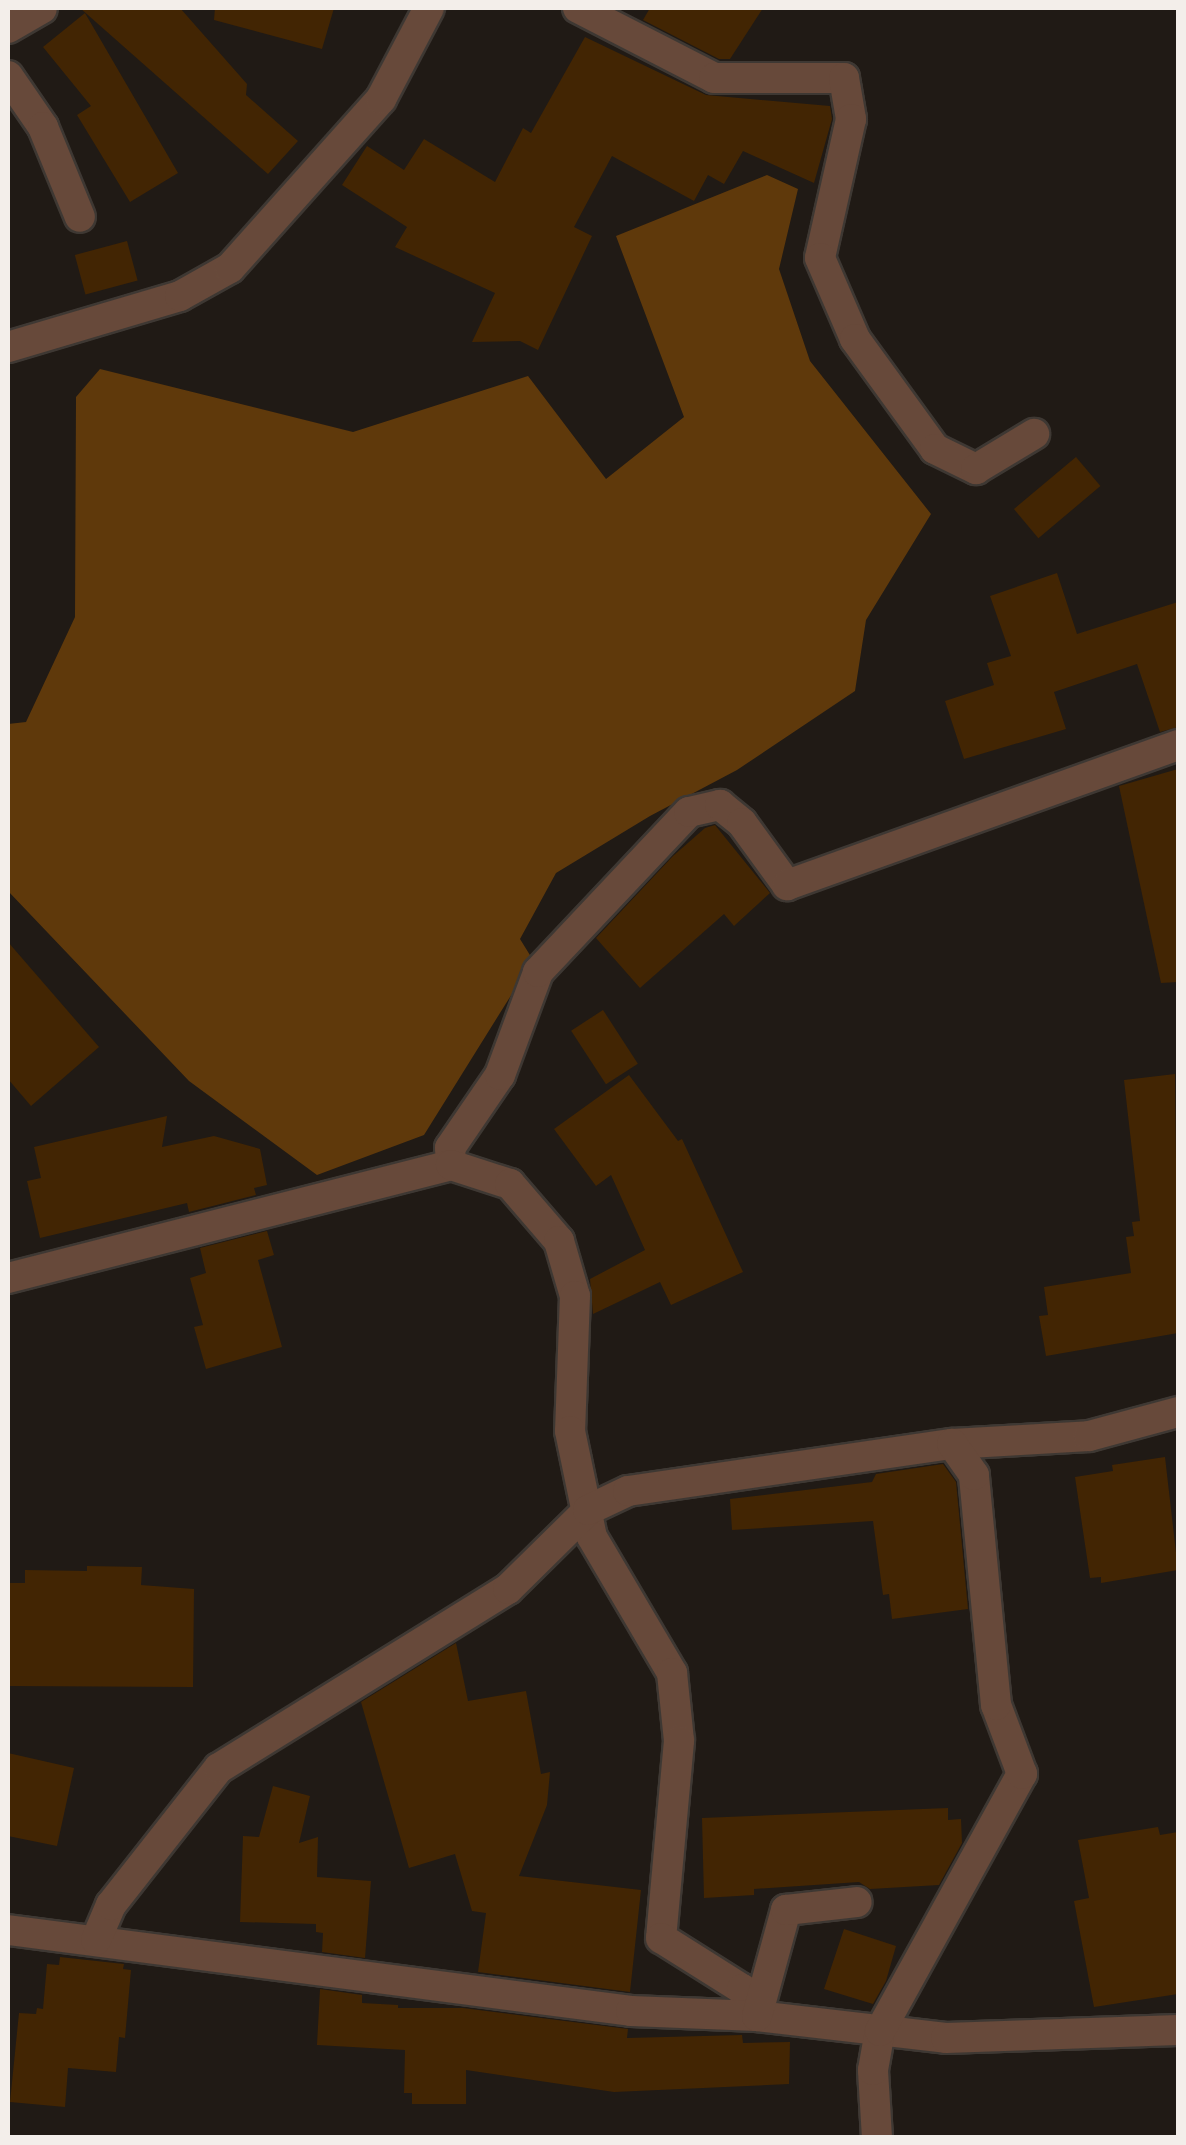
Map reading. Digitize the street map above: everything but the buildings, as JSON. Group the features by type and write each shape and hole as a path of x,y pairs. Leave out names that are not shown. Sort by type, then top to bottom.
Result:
{"street":[{"path":"8,28 42,8"},
{"path":"8,346 180,296 230,268 380,99 429,8"},
{"path":"592,10 714,78 844,78 850,119 820,258 855,339 935,449 976,469 1034,434"},
{"path":"8,76 43,127 80,217"},
{"path":"451,1165 450,1148 500,1075 538,972 689,812 720,805 742,823 787,885 1178,746"},
{"path":"8,1278 451,1165 510,1184 559,1241 575,1296 570,1431 592,1537 672,1673 679,1741 661,1938 742,1989 757,2016"},
{"path":"96,1940 111,1905 219,1768 508,1589 588,1510 628,1491 952,1444 1089,1436 1178,1412"},
{"path":"877,2138 873,2070 880,2031 1022,1774 996,1704 974,1475 952,1444"},
{"path":"757,2016 786,1910 857,1902"},
{"path":"8,1930 631,2011 757,2016 946,2038 1178,2030"}],"shaded area":[{"path":"767,175 798,189 779,269 810,361 931,514 866,620 855,691 737,770 650,816 556,873 520,939 533,960 424,1135 317,1175 189,1081 8,891 8,724 26,722 75,617 76,397 100,369 353,432 528,376 606,479 684,417 616,236"}]}
